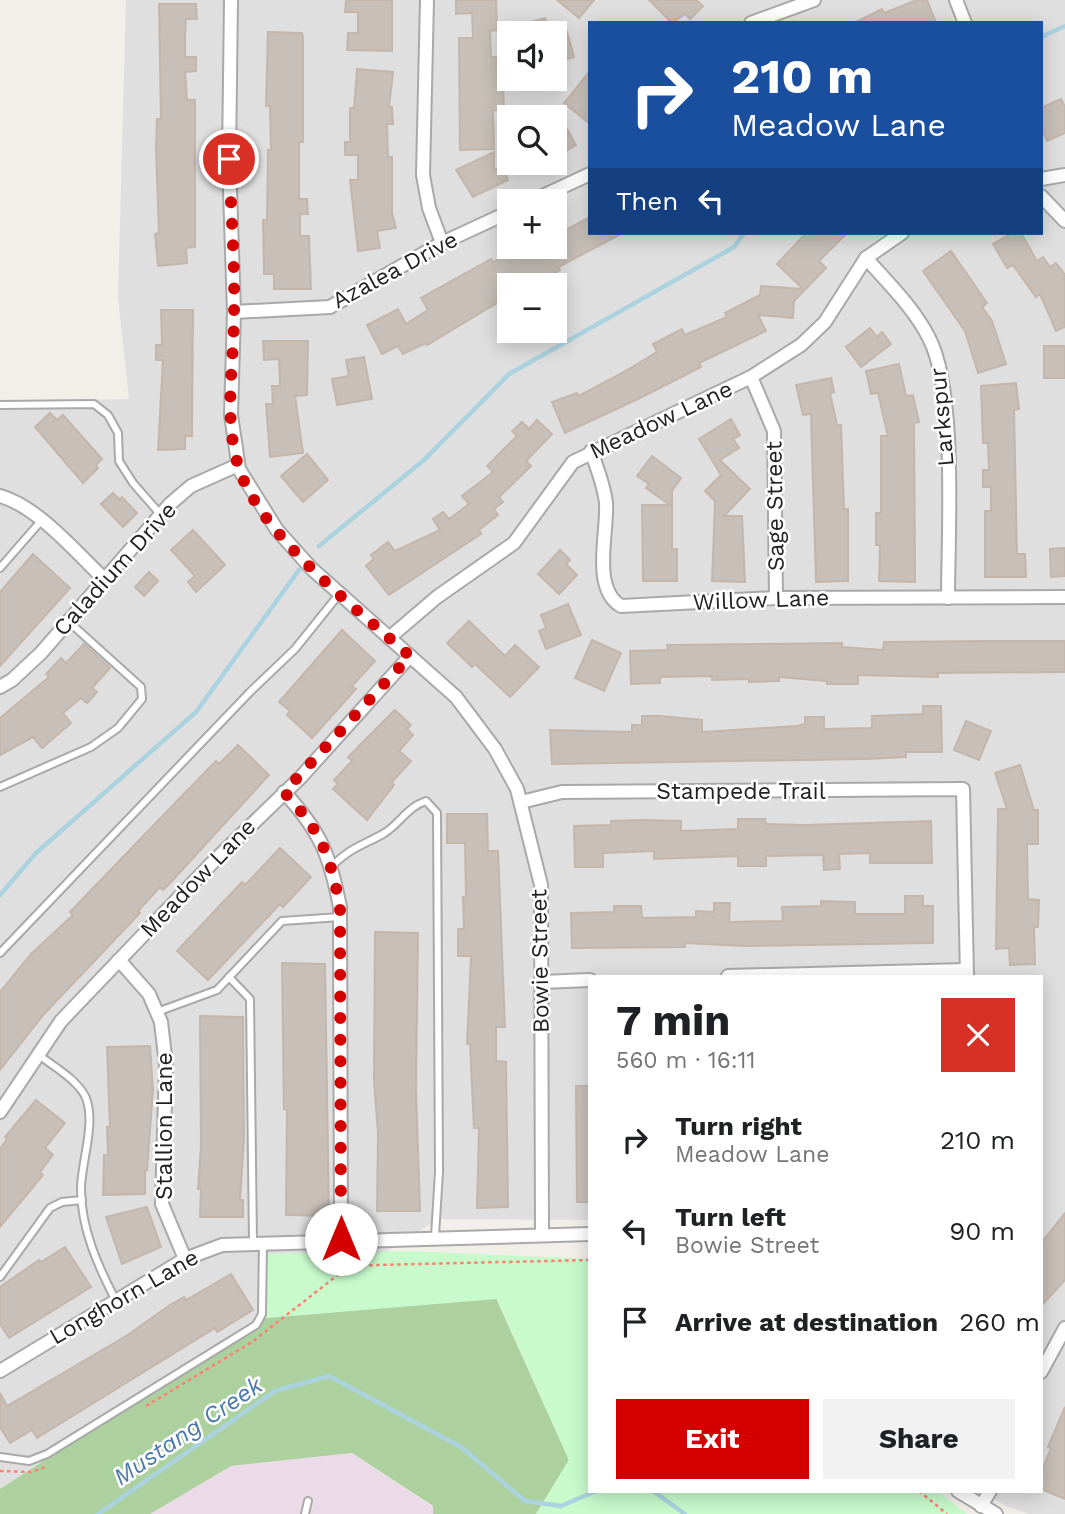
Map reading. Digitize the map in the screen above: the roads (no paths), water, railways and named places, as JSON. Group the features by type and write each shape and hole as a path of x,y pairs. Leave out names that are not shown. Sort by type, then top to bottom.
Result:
{"street":[{"name":"Bowie Street","path":"231,0 229,159 234,313 231,415 238,465 254,498 277,530 340,593 456,697 495,749 517,789 541,885 542,1235"},
{"path":"427,0 423,175 429,208 442,243"},
{"path":"756,21 814,0"},
{"path":"956,0 964,21"},
{"path":"558,189 588,175"},
{"path":"1043,179 1065,175"},
{"path":"1043,197 1065,220"},
{"name":"Azalea Drive","path":"234,313 330,307 442,243 497,218"},
{"name":"Meadow Lane","path":"389,638 437,597 514,544 573,462 591,451 751,377 817,331 866,258 899,235"},
{"name":"Larkspur","path":"866,258 916,317 930,339 939,363 946,412 948,598"},
{"name":"Sage Street","path":"751,377 774,431 776,598"},
{"name":"Willow Lane","path":"591,451 602,480 606,504 604,578 607,593 621,606 776,598 1065,597"},
{"name":"Caladium Drive","path":"0,687 41,653 161,515 191,486 238,465"},
{"path":"0,496 13,500 41,521 104,579"},
{"name":"Meadow Lane","path":"0,1112 37,1053 61,1021 284,792 410,656"},
{"name":"Stampede Trail","path":"521,802 562,792 963,789 966,973"},
{"path":"284,792 310,820 332,866 340,917 341,1239"},
{"name":"Stallion Lane","path":"119,960 149,994 157,1012 166,1065 160,1183 162,1204 185,1259"},
{"path":"807,975 966,973"},
{"path":"542,982 588,980"},
{"name":"Longhorn Lane","path":"2,1366 185,1259 211,1247 258,1242 341,1239 588,1234"},
{"path":"1043,1369 1065,1328"},
{"path":"961,1493 996,1514"},
{"path":"981,1506 989,1493"}],"lane":[{"path":"0,405 94,404 108,415 118,433 119,461 133,483 161,515"},
{"path":"0,568 41,521"},
{"path":"0,953 250,692 295,649 340,593"},
{"path":"0,787 91,747 118,728 142,699 141,687 68,621"},
{"path":"332,866 349,848 384,833 416,805 426,801 437,813 439,1172 435,1237"},
{"path":"157,1012 217,990 282,921 340,917"},
{"path":"0,1457 29,1461 47,1454 256,1325 262,1314 250,999 229,977"},
{"path":"37,1053 75,1084 85,1098 88,1116 82,1200 89,1238 116,1301"},
{"path":"0,1277 50,1208 62,1202 82,1200"},
{"path":"305,1514 308,1501"}],"waterway":[{"path":"1043,36 1065,26"},
{"path":"319,546 424,460 509,374 734,247 743,235"},
{"path":"0,895 36,853 196,712 299,570"},
{"name":"Mustang Creek","path":"98,1514 275,1391 329,1376 461,1447 525,1501 561,1506 591,1493"},
{"name":"Mustang Creek","path":"656,1493 685,1514"}]}
